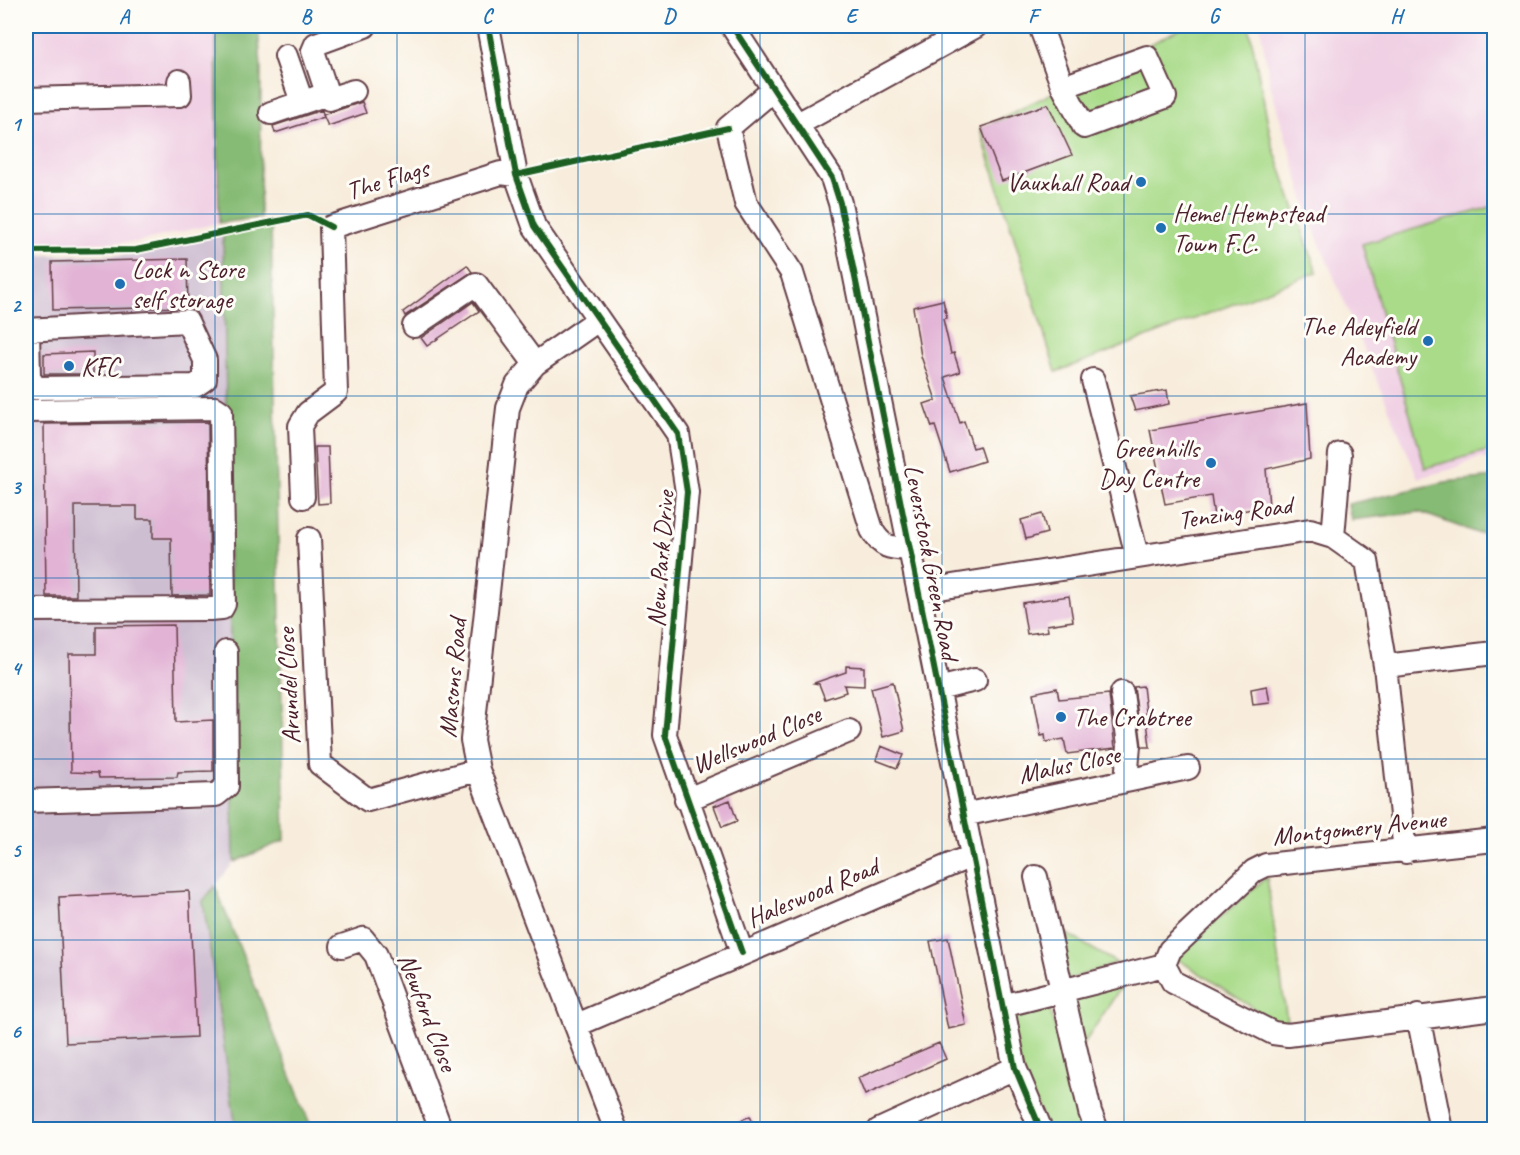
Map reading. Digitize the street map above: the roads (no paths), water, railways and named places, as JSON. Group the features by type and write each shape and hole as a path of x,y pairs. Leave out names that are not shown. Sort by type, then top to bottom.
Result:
{"street":[{"path":"354,91 329,99 313,51 316,44 365,26"},
{"name":"New Park Drive","path":"488,26 516,175 534,226 678,434 687,492 665,735 686,800 742,953"},
{"name":"Leverstock Green Road","path":"732,26 832,178 840,203 1015,1068 1041,1130"},
{"path":"798,124 976,26"},
{"path":"1040,26 1063,87"},
{"path":"286,57 302,102"},
{"path":"26,99 180,95 179,81"},
{"name":"Leverstock Green Road","path":"773,90 728,128 746,203 792,273 872,531 879,543 888,548 910,549"},
{"path":"271,113 327,94"},
{"name":"The Flags","path":"303,497 300,426 308,413 336,392 331,226 501,173 516,175"},
{"path":"414,326 476,284 535,364"},
{"path":"187,321 206,360 205,379 195,386 35,388 29,377 27,330 187,321"},
{"name":"Masons Road","path":"598,321 535,364 517,385 508,408 472,740 478,770 616,1130"},
{"path":"1093,380 1137,555"},
{"path":"26,411 215,408 221,412 224,604 222,608 210,609 26,610"},
{"path":"1333,537 1340,454"},
{"name":"Tenzing Road","path":"920,591 1137,555 1310,530 1333,537 1366,561 1385,666 1405,852"},
{"name":"Arundel Close","path":"309,539 320,764 368,800 478,770"},
{"path":"26,801 216,795 223,791 227,786 226,652"},
{"path":"1385,666 1494,653"},
{"path":"938,689 975,680"},
{"path":"1122,693 1129,745 1126,781"},
{"name":"Wellswood Close","path":"686,800 849,731"},
{"name":"Malus Close","path":"963,815 1188,768"},
{"name":"Montgomery Avenue","path":"1164,964 1170,950 1254,871 1266,865 1405,852 1494,840"},
{"name":"Haleswood Road","path":"577,1025 971,856"},
{"path":"1036,877 1064,990 1090,1112 1097,1130"},
{"name":"Newford Close","path":"342,946 363,939 376,954 441,1130"},
{"path":"1002,1006 1164,964 1173,982 1273,1033 1288,1035 1418,1016 1494,1008"},
{"path":"1418,1016 1441,1130"},
{"path":"879,1130 1015,1068"}],"place":[{"name":"Vauxhall Road","path":"1141,182"},
{"name":"Hemel Hempstead Town F.C.","path":"1161,228"},
{"name":"Lock n Store self storage","path":"120,284"},
{"name":"The Adeyfield Academy","path":"1428,341"},
{"name":"KFC","path":"69,366"},
{"name":"Greenhills Day Centre","path":"1211,463"},
{"name":"The Crabtree","path":"1061,717"}]}
